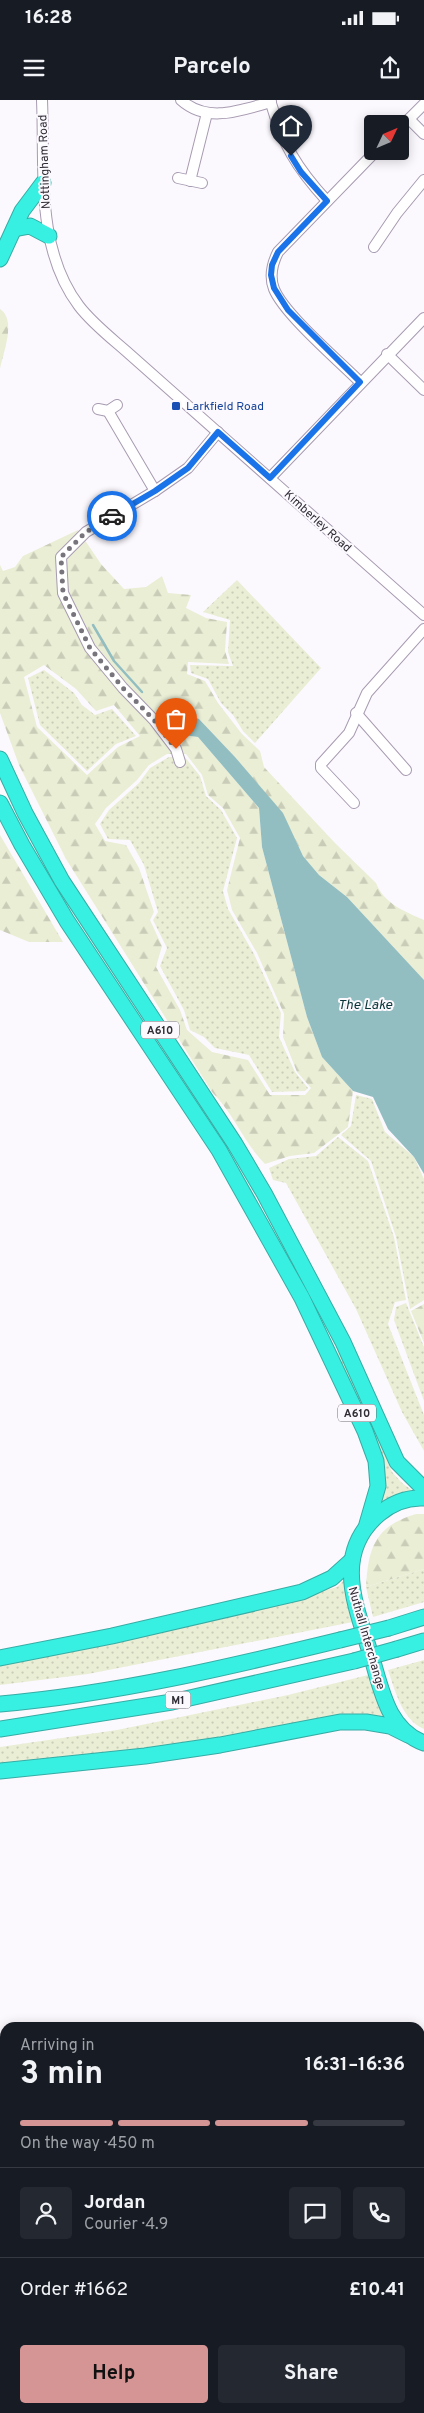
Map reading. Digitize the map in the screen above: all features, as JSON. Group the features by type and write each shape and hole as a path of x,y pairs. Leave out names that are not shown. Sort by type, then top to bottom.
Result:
{"highway":[{"path":"0,260 31,196 44,183"},
{"path":"14,229 30,226 49,236"},
{"name":"A610","path":"0,759 25,813 62,880 235,1144 264,1193 343,1342 397,1462 424,1488"},
{"name":"A610","path":"0,802 22,845 68,921 219,1150 302,1298 365,1431 376,1461 378,1486 368,1524"},
{"name":"Nuthall Interchange","path":"424,1498 396,1503 368,1524 355,1548 350,1576 352,1594 386,1706 394,1720 408,1735 424,1743"},
{"path":"0,1658 112,1636 302,1592 332,1578 352,1560"},
{"name":"M1","path":"0,1704 119,1687 221,1668 389,1628 424,1617"},
{"name":"M1","path":"0,1729 162,1704 354,1661 424,1641"},
{"path":"0,1771 145,1756 310,1729 340,1722 366,1722 390,1726 408,1735"},
{"path":"310,1729 367,1728 398,1739 424,1752"}],"street":[{"name":"Nottingham Road","path":"42,100 44,183 49,236 60,273 80,306"},
{"path":"181,100 206,113 227,114 271,101 291,156 301,172 327,201"},
{"path":"424,104 409,119 424,134"},
{"path":"190,180 206,113"},
{"path":"360,382 288,310 274,288 271,275 272,265 278,252 367,160"},
{"path":"178,178 202,183"},
{"path":"374,247 397,213 424,180"},
{"name":"Kimberley Road","path":"80,306 99,327 424,615"},
{"path":"270,478 360,382 424,318"},
{"path":"387,354 424,390"},
{"path":"117,405 104,410 155,491"},
{"path":"180,762 176,749 154,720 123,688 90,648 63,593 61,557 86,532 155,491 188,468 218,432"},
{"path":"354,803 321,768 321,764 349,733 356,713 367,693 424,629"},
{"path":"356,713 406,770"}],"green space":[{"path":"0,309 8,321 8,337 0,369"},
{"path":"78,530 101,564 124,589 146,587 162,576 168,593 191,595 186,608 206,618 227,622 225,651 229,664 188,662 187,674 205,681 218,703 242,734 260,751 264,767 335,843 376,883 384,897 396,906 424,920 424,980 347,897 319,875 303,856 282,813 235,757 199,719 191,714 177,734 198,737 259,808 262,847 307,1017 322,1057 353,1091 348,1127 314,1153 290,1156 265,1164 251,1147 227,1110 212,1092 66,859 19,765 0,713 0,565 3,571 15,567 23,556","holes":["44,665 76,689 96,711 114,705 140,736 118,747 87,775 37,727 24,677","167,754 186,754 202,775 208,795 223,808 240,838 227,890 232,910 257,953 284,1014 283,1037 297,1072 311,1088 305,1095 270,1095 248,1060 212,1052 187,1030 180,1010 156,967 162,946 150,920 154,912 139,868 126,845 105,841 95,824 106,808 137,780 149,765"]},
{"path":"237,580 321,668 255,743 221,703 208,679 191,673 190,665 233,666 228,652 230,620 203,612"},
{"path":"44,670 74,693 82,705 95,715 112,709 136,736 116,744 87,771 40,725 28,678"},
{"path":"184,756 200,776 206,796 221,810 237,838 223,891 228,909 254,954 281,1013 279,1037 295,1072 308,1088 305,1091 272,1092 249,1055 215,1048 204,1037 190,1030 184,1010 160,966 167,948 153,920 158,912 144,865 130,840 108,839 100,824 109,810 139,783 150,768 169,757"},
{"path":"0,835 63,942 29,942 0,930"},
{"path":"356,1095 372,1099 385,1132 414,1157 424,1179 424,1300 410,1309 396,1237 371,1161 341,1135 351,1126"},
{"path":"338,1137 368,1161 394,1237 406,1300 395,1302 388,1324 424,1415 424,1451 402,1412 356,1309 286,1183 273,1180 269,1168 289,1159 316,1156"},
{"path":"406,1303 424,1347 424,1401 394,1320 396,1307"},
{"path":"424,1304 424,1343 411,1311"},
{"path":"339,1352 392,1472 402,1483 416,1493 380,1506 383,1492 336,1355"},
{"path":"416,1514 424,1514 424,1569 366,1587 369,1561 376,1540 391,1525"},
{"path":"424,1569 424,1602 373,1617 366,1587"},
{"path":"346,1578 358,1621 88,1674 0,1685 0,1663 268,1607 337,1587"},
{"path":"424,1660 424,1729 410,1719 400,1704 388,1670"},
{"path":"372,1674 390,1722 310,1723 135,1751 0,1765 0,1747 117,1730 288,1695"}],"water":[{"name":"The Lake","path":"181,712 199,719 235,757 283,813 303,856 319,875 347,897 424,980 424,1174 414,1157 388,1129 373,1097 353,1091 322,1057 307,1017 262,847 259,808 198,737 176,734 171,729 171,717"}],"waterway":[{"path":"93,625 114,661 142,692"}],"way so far":[{"path":"112,516 86,532 61,557 63,593 90,648 123,688 154,720 176,749"}],"place":[{"name":"Larkfield Road","path":"176,406"}],"route":[{"path":"112,516 155,491 188,468 218,432 270,478 360,382 288,310 274,288 271,275 272,265 278,252 292,234 327,201 301,172 291,156"}]}
